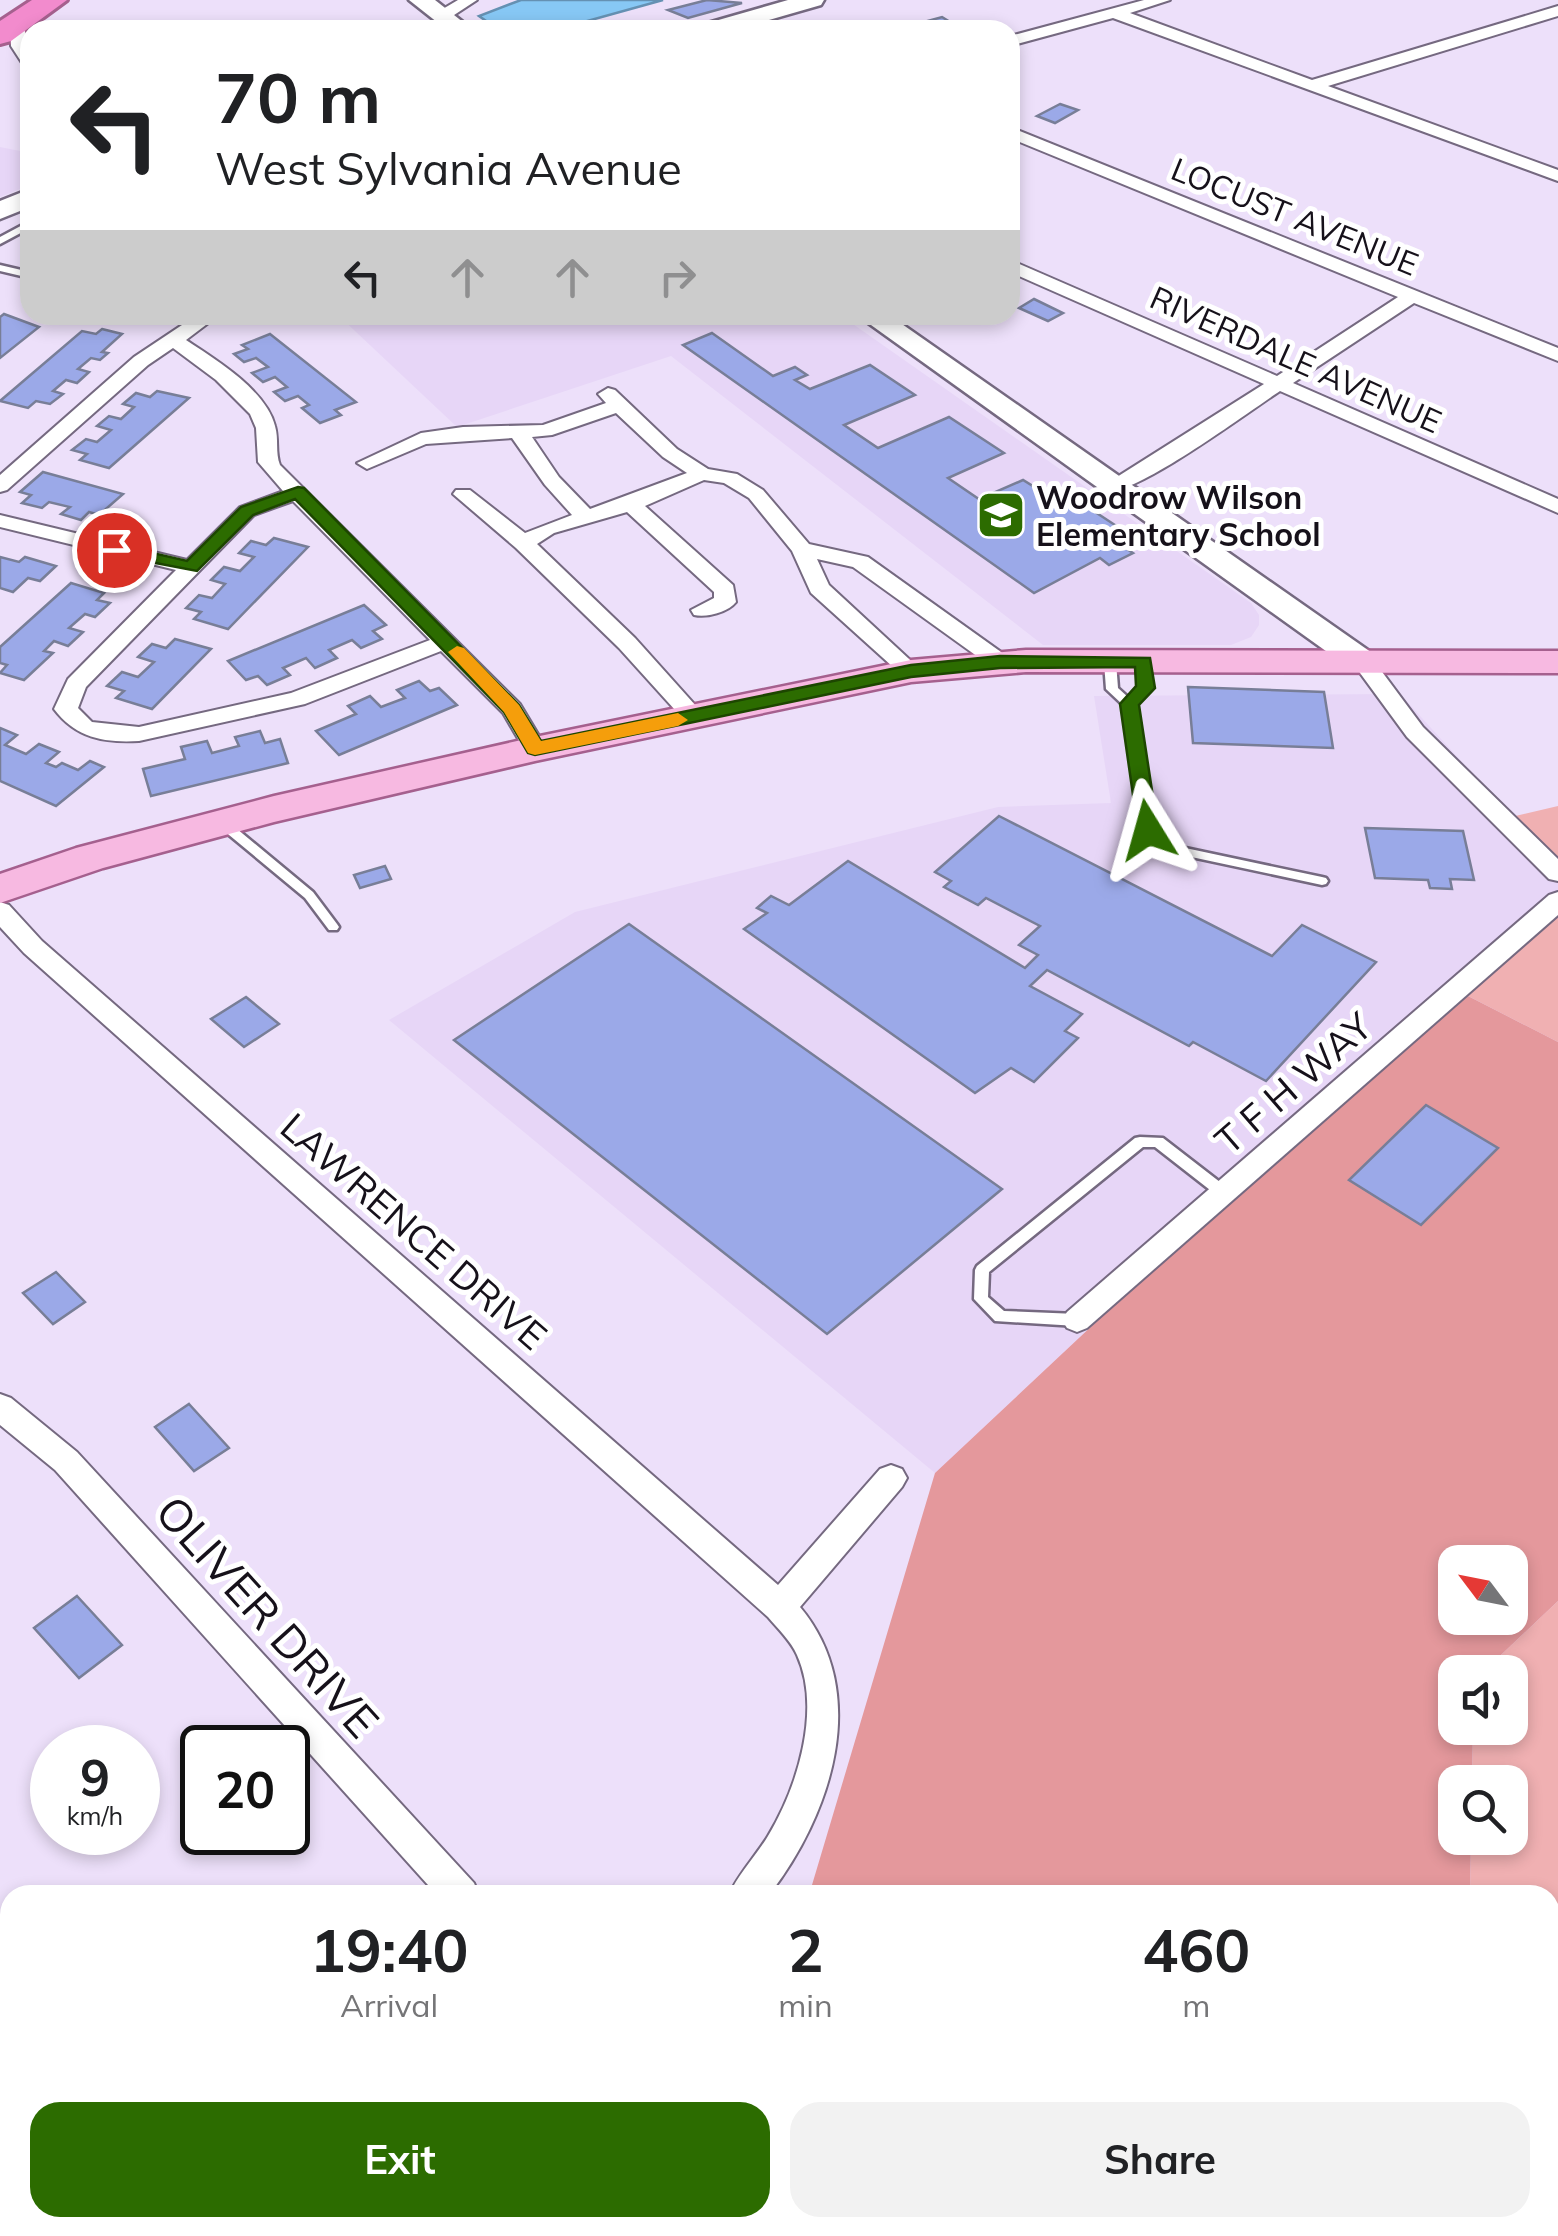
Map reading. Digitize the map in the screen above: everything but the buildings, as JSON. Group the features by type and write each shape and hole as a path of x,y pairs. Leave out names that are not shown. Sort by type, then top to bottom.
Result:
{"highway":[{"path":"23,20 52,0"}],"main road":[{"path":"0,889 90,858 221,822 535,749 911,671 1000,662 1558,662"}],"street":[{"path":"420,0 448,20"},
{"path":"442,16 469,0"},
{"path":"744,20 813,0"},
{"path":"1020,39 1162,0"},
{"path":"1310,86 1558,10"},
{"path":"1112,12 1558,176"},
{"name":"LOCUST AVENUE","path":"1020,136 1558,355"},
{"path":"1020,149 1038,143"},
{"name":"RIVERDALE AVENUE","path":"1020,269 1558,508"},
{"path":"1116,486 1147,470 1412,296"},
{"path":"0,486 170,338 193,325"},
{"path":"885,325 1363,662 1416,732 1558,873"},
{"path":"170,338 194,350 264,420 267,462 512,709 535,749"},
{"path":"367,463 421,439 462,433 545,432 614,399 670,453 702,474 730,478 756,494 802,549 819,588 911,671"},
{"path":"519,434 552,481 586,518"},
{"path":"524,543 547,529 631,504 702,474"},
{"path":"298,492 247,511 76,684 66,708 84,728 118,735 139,734 297,699 447,641"},
{"path":"463,494 524,543 627,643 693,716"},
{"path":"631,504 725,590 725,602 702,610"},
{"path":"0,521 191,567"},
{"path":"802,549 860,562 1000,662"},
{"name":"T F H WAY","path":"1077,1320 1558,901"},
{"name":"LAWRENCE DRIVE","path":"0,911 48,960 780,1607 815,1655 820,1726 808,1794 796,1823 756,1885"},
{"name":"OLIVER DRIVE","path":"0,1408 66,1460 452,1885"},
{"path":"780,1607 891,1478"}],"lane":[{"path":"1129,704 1146,688 1127,662 1112,689 1129,704 1148,830 1157,840 1172,849 1322,881"},
{"path":"221,822 309,895 333,927"},
{"path":"1077,1320 1000,1316 981,1299 982,1270 1140,1142 1158,1142 1224,1193"}],"shaded area":[{"path":"0,147 20,151 20,189 0,197"},
{"name":"Woodrow Wilson Elementary School","path":"349,325 854,325 1251,603 1259,615 1259,625 1251,637 1231,645 1043,645 671,356 457,427"},
{"path":"1400,694 1558,867 1558,911 1468,996 1160,1262 935,1473 389,1020 575,912 998,807 1111,803 1094,696"},
{"path":"1558,806 1558,867 1511,817"},
{"path":"1558,911 1558,1042 1468,996"},
{"path":"1468,996 1558,1042 1558,1601 1528,1629 1528,1545 1438,1545 1438,1635 1522,1635 1501,1655 1438,1655 1438,1745 1473,1745 1472,1765 1438,1765 1438,1855 1471,1855 1470,1885 812,1885 935,1473 1160,1262"},
{"path":"1558,1601 1558,1885 1470,1885 1471,1855 1528,1855 1528,1765 1472,1765 1473,1745 1528,1745 1528,1655 1501,1655 1522,1635 1528,1635 1528,1629"}],"water":[{"path":"521,0 663,0 591,20 485,20 479,16"}],"slow traffic":[{"path":"457,652 512,709 535,749 678,720"}],"place":[{"name":"Woodrow Wilson Elementary School","path":"1001,515"}],"route":[{"path":"114,550 191,567 247,511 298,492 512,709 535,749 911,671 1000,662 1144,662 1146,688 1129,704 1148,830"}]}
